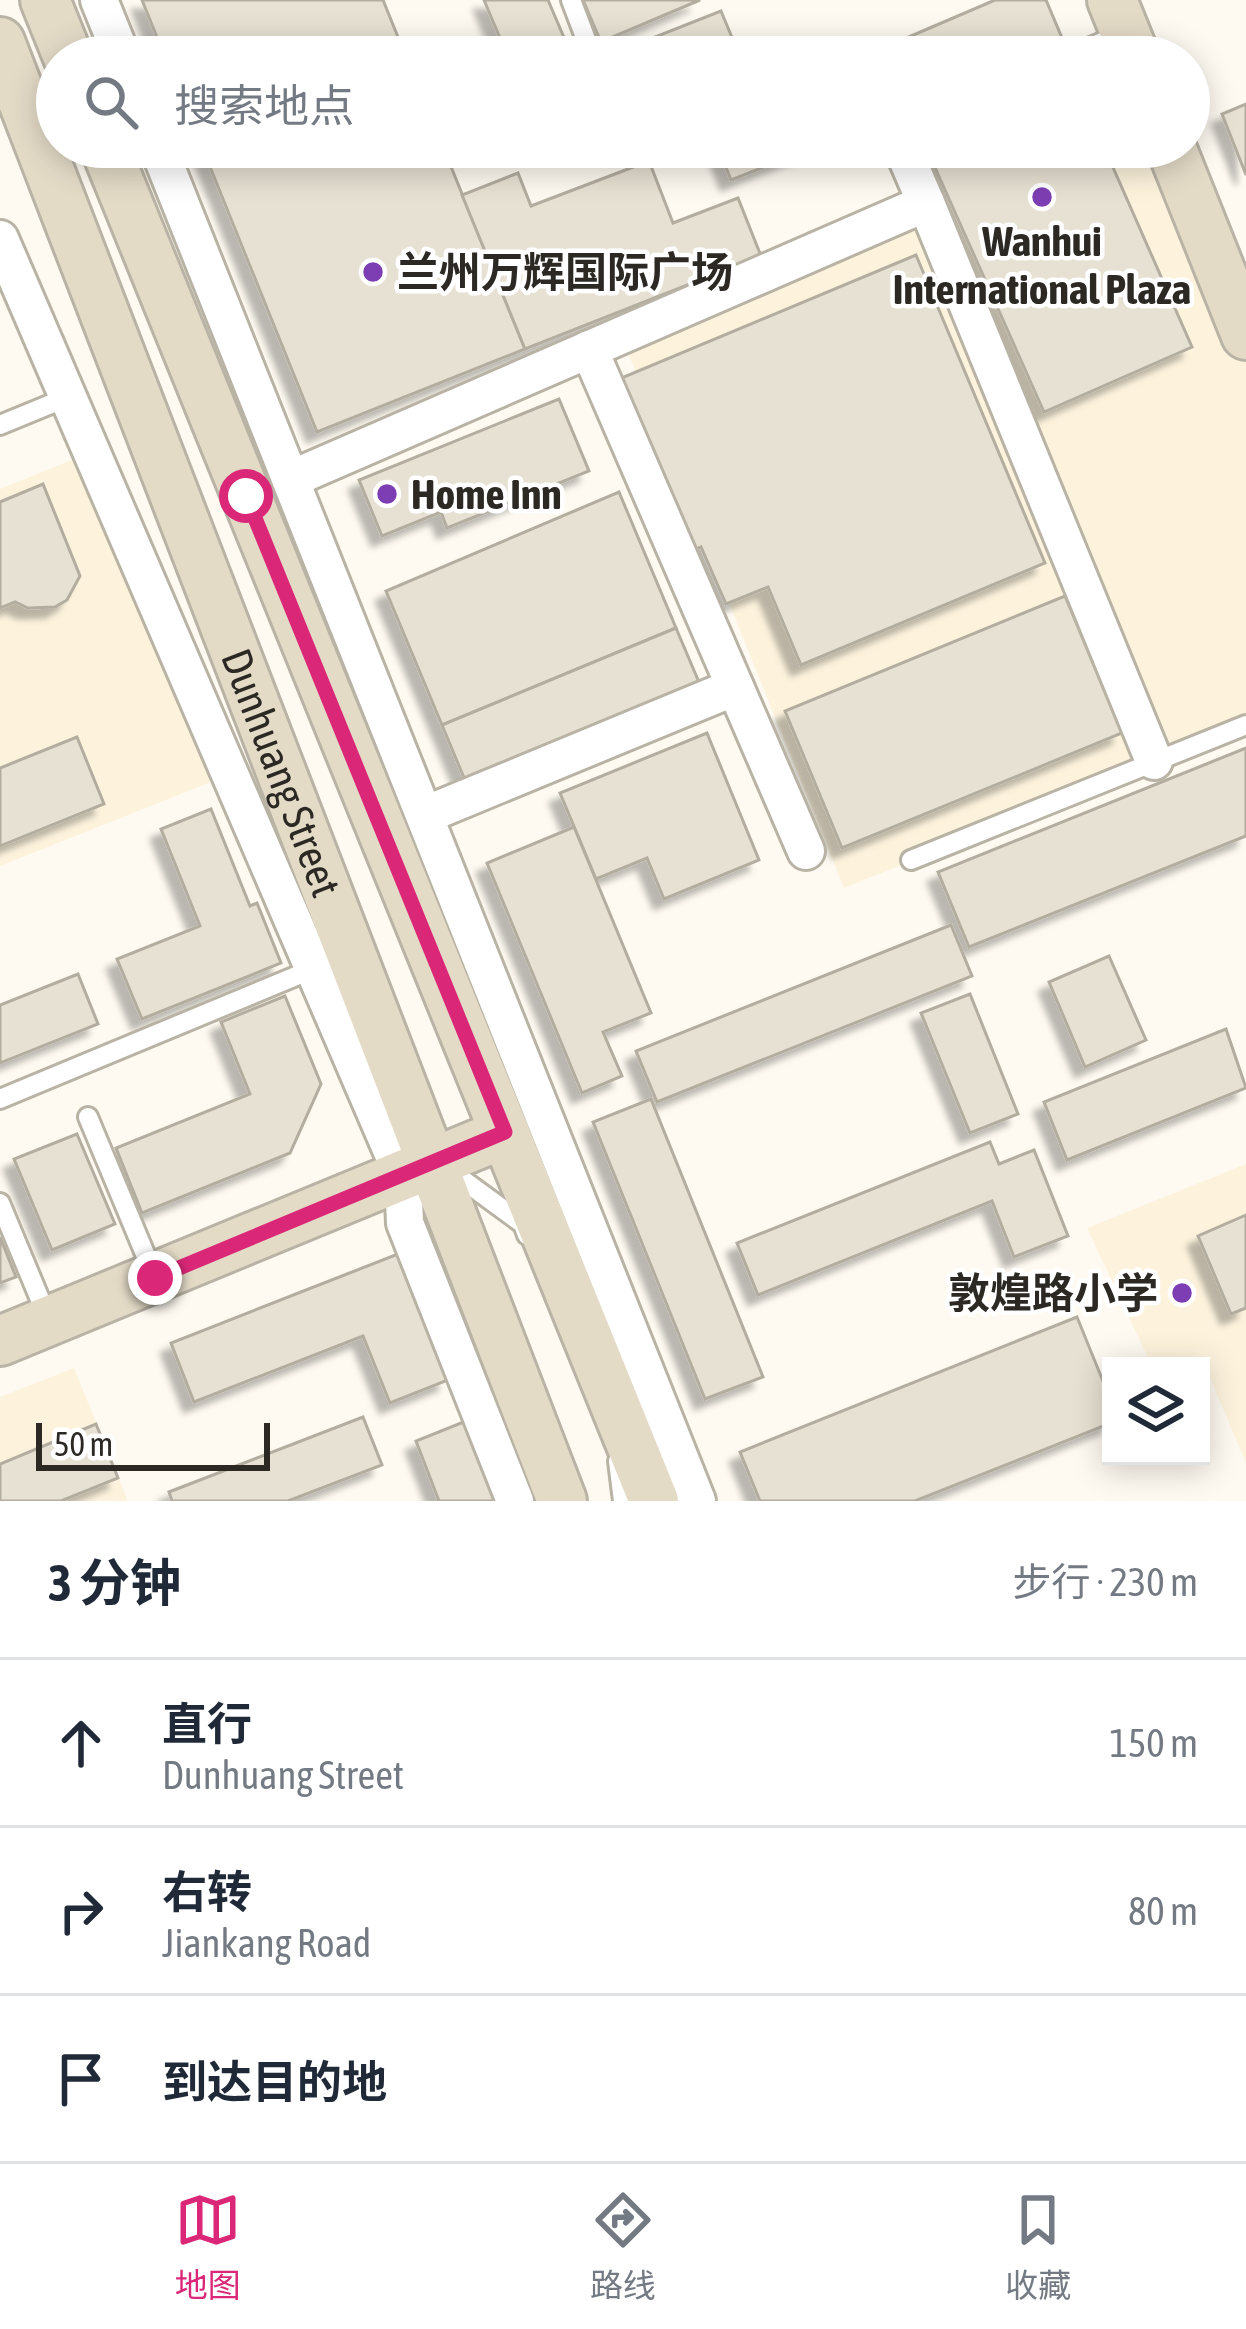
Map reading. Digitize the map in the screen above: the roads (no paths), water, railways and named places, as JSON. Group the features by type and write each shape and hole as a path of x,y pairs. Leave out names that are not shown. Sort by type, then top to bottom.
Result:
{"main road":[{"path":"45,0 60,36"},
{"name":"Dunhuang Street","path":"0,42 36,139"},
{"name":"Dunhuang Street","path":"47,168 419,1168 562,1501"},
{"name":"Dunhuang Street","path":"115,168 268,487 639,1492"},
{"path":"1179,168 1246,335"},
{"path":"0,1340 505,1132"}],"street":[{"path":"99,0 114,36"},
{"path":"165,168 268,487 425,815 697,1501"},
{"path":"911,168 1154,760"},
{"path":"268,487 926,203"},
{"path":"0,239 314,969 419,1168 405,1222 515,1501"},
{"path":"589,349 806,851"},
{"path":"425,815 735,687"}],"lane":[{"path":"571,0 586,36"},
{"path":"0,425 68,397"},
{"path":"911,860 1246,725"},
{"path":"0,1099 314,969"},
{"path":"88,1118 155,1278"},
{"path":"419,1168 523,1224 618,1459 639,1492"},
{"path":"0,1203 49,1321"}],"place":[{"name":"Wanhui International Plaza","path":"1042,197"},
{"name":"兰州万辉国际广场","path":"373,272"},
{"name":"Home Inn","path":"387,494"},
{"name":"敦煌路小学","path":"1182,1293"}]}
